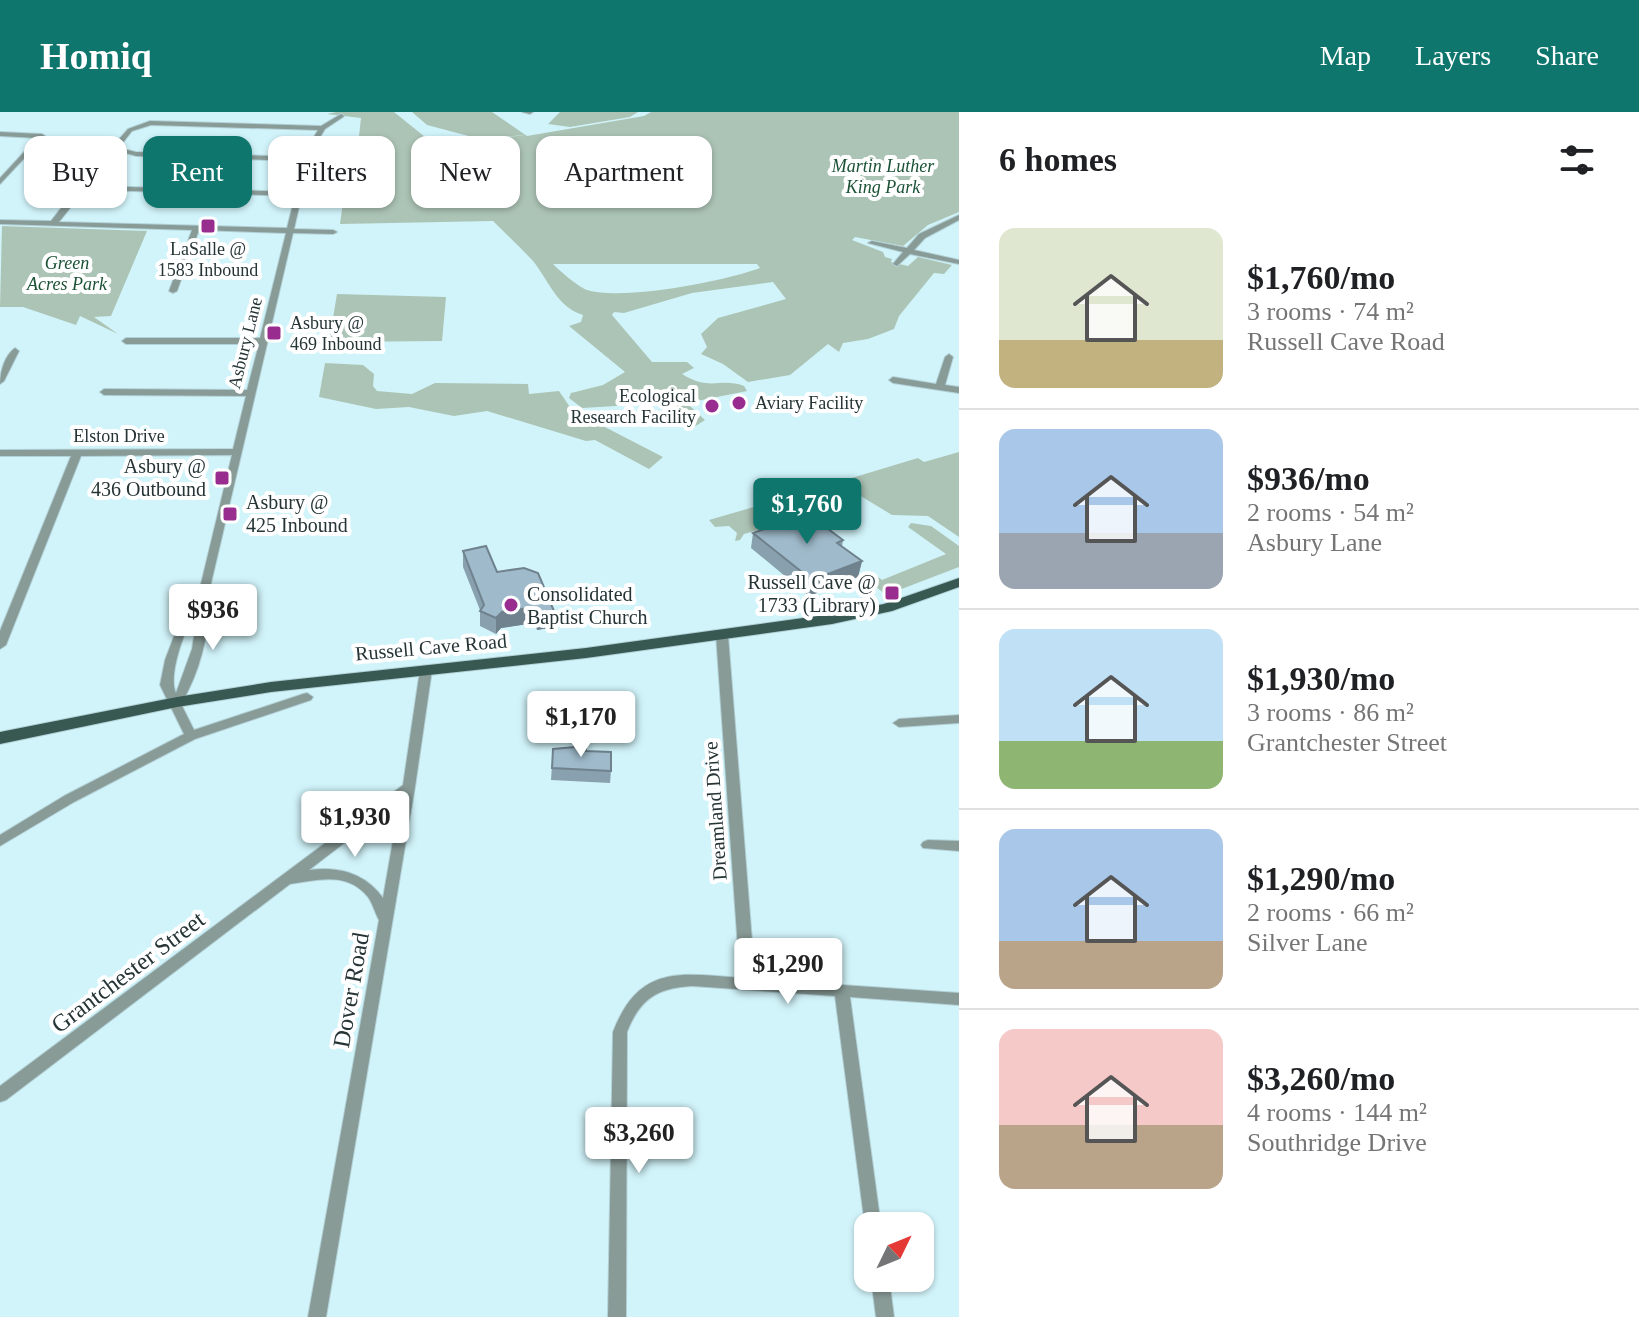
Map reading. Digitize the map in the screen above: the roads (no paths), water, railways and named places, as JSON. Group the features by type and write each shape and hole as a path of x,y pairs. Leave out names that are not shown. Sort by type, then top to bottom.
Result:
{"main road":[{"name":"Russell Cave Road","path":"0,738 177,702 353,676 722,635 871,612 959,582"}],"street":[{"path":"268,158 136,154 121,150 117,145 132,128 150,123 322,128 341,116"},
{"name":"Asbury Lane","path":"317,136 322,128"},
{"path":"0,134 42,136 0,182"},
{"path":"53,224 75,196 96,188 268,193"},
{"name":"Asbury Lane","path":"204,592 190,610 171,660 166,685 177,702 189,681 205,610 204,592 296,208"},
{"path":"897,264 922,236 959,217"},
{"path":"0,222 333,232"},
{"path":"173,291 196,229"},
{"path":"872,243 959,262"},
{"path":"126,341 264,341"},
{"path":"0,381 15,351"},
{"path":"940,386 949,357"},
{"path":"893,380 959,390"},
{"path":"104,392 251,393"},
{"name":"Elston Drive","path":"0,453 238,452"},
{"path":"0,645 77,453"},
{"name":"Dreamland Drive","path":"722,635 748,984"},
{"name":"Dover Road","path":"317,1317 409,787 426,670"},
{"path":"0,841 69,799 191,736 307,697"},
{"path":"177,702 191,736"},
{"path":"899,723 959,719"},
{"name":"Grantchester Street","path":"0,1095 409,787"},
{"path":"928,845 959,846"},
{"name":"Grantchester Street","path":"282,883 327,872 356,879 379,901 385,923"},
{"path":"617,1317 620,1032 627,1012 636,999 650,988 678,980 959,999"},
{"path":"842,991 871,1212"},
{"path":"882,1292 885,1317"}],"place":[{"name":"LaSalle @ 1583 Inbound","path":"208,226"},
{"name":"Asbury @ 469 Inbound","path":"274,333"},
{"name":"Aviary Facility","path":"739,403"},
{"name":"Ecological Research Facility","path":"712,406"},
{"name":"Asbury @ 436 Outbound","path":"222,478"},
{"name":"Asbury @ 425 Inbound","path":"230,514"},
{"name":"Russell Cave @ 1733 (Library)","path":"892,593"},
{"name":"Consolidated Baptist Church","path":"511,605"}],"park label":[{"name":"Martin Luther King Park","path":"883,176"},
{"name":"Green Acres Park","path":"67,273"}]}
